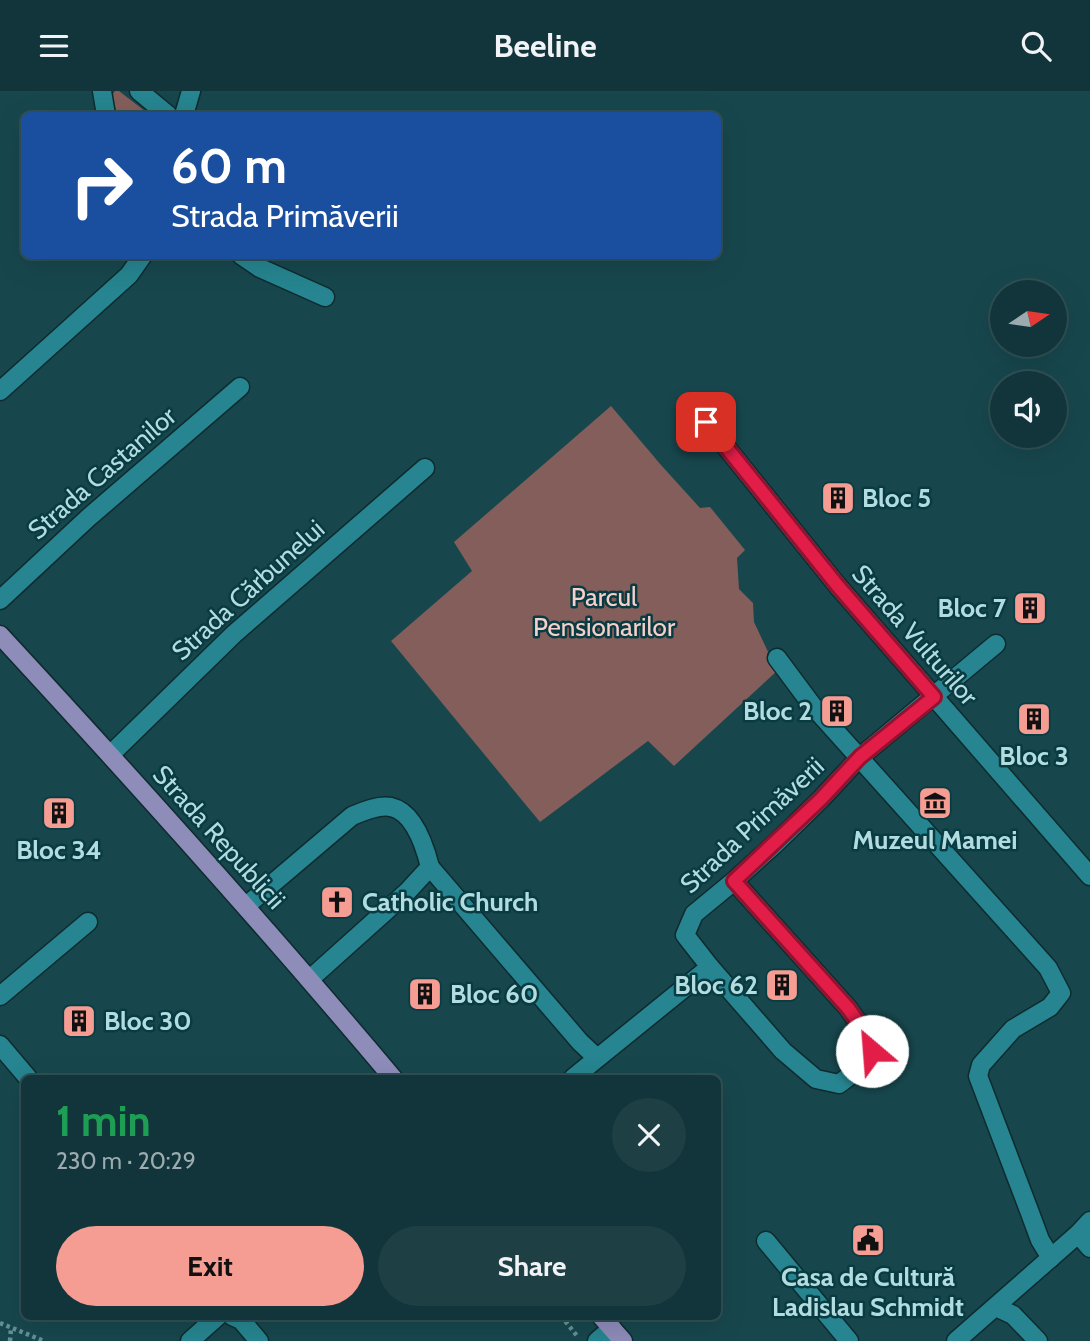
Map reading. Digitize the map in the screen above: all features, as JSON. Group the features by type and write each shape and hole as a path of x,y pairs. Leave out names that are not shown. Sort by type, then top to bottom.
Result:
{"main road":[{"name":"Strada Republicii","path":"0,635 111,754 246,906 390,1075"}],"street":[{"path":"102,91 106,112"},
{"path":"139,91 164,112"},
{"path":"185,112 191,91"},
{"path":"0,391 129,275 140,259"},
{"path":"247,259 260,268 325,297"},
{"name":"Strada Castanilor","path":"0,600 89,518 240,387"},
{"name":"Strada Vulturilor","path":"706,422 837,585 1090,876"},
{"name":"Strada Cărbunelui","path":"111,754 234,635 425,468"},
{"name":"Strada Primăverii","path":"710,967 685,935 694,914 734,881 821,799 860,757 996,644"},
{"path":"777,658 812,705 1048,968 1061,993 1050,1007 1013,1029 981,1065 978,1076 1040,1240 1051,1258"},
{"path":"246,906 352,816 373,808 393,807 407,817 422,838 430,867 572,1033 597,1058"},
{"path":"310,979 407,892 430,867"},
{"path":"577,1075 710,967 783,1051 816,1079 839,1084 865,1065 872,1051 870,1039 848,1008 734,881"},
{"path":"0,996 88,922"},
{"path":"0,1045 25,1075"},
{"path":"956,1341 1051,1258 1086,1234"},
{"path":"766,1241 849,1341"},
{"path":"996,1307 1013,1315 1038,1341"},
{"path":"190,1341 214,1320"},
{"path":"241,1320 258,1341"},
{"path":"597,1341 612,1328"}],"path":[{"path":"564,1320 582,1341"},
{"path":"0,1324 44,1341"},
{"path":"10,1341 11,1328"}],"green space":[{"path":"119,91 146,112 116,112 112,95"},
{"name":"Parcul Pensionarilor","path":"611,406 700,508 710,507 745,550 737,558 739,589 753,603 754,622 777,671 674,766 648,741 540,822 391,641 472,571 454,542"}],"place":[{"name":"Bloc 5","path":"838,498"},
{"name":"Bloc 7","path":"1030,608"},
{"name":"Bloc 2","path":"837,711"},
{"name":"Bloc 3","path":"1034,719"},
{"name":"Muzeul Mamei","path":"935,803"},
{"name":"Bloc 34","path":"59,813"},
{"name":"Catholic Church","path":"337,902"},
{"name":"Bloc 62","path":"782,985"},
{"name":"Bloc 60","path":"425,994"},
{"name":"Bloc 30","path":"79,1021"},
{"name":"Casa de Cultură Ladislau Schmidt","path":"868,1240"}],"route":[{"path":"706,422 837,585 934,697 860,757 821,799 734,881 848,1008 870,1039 872,1051"}]}
